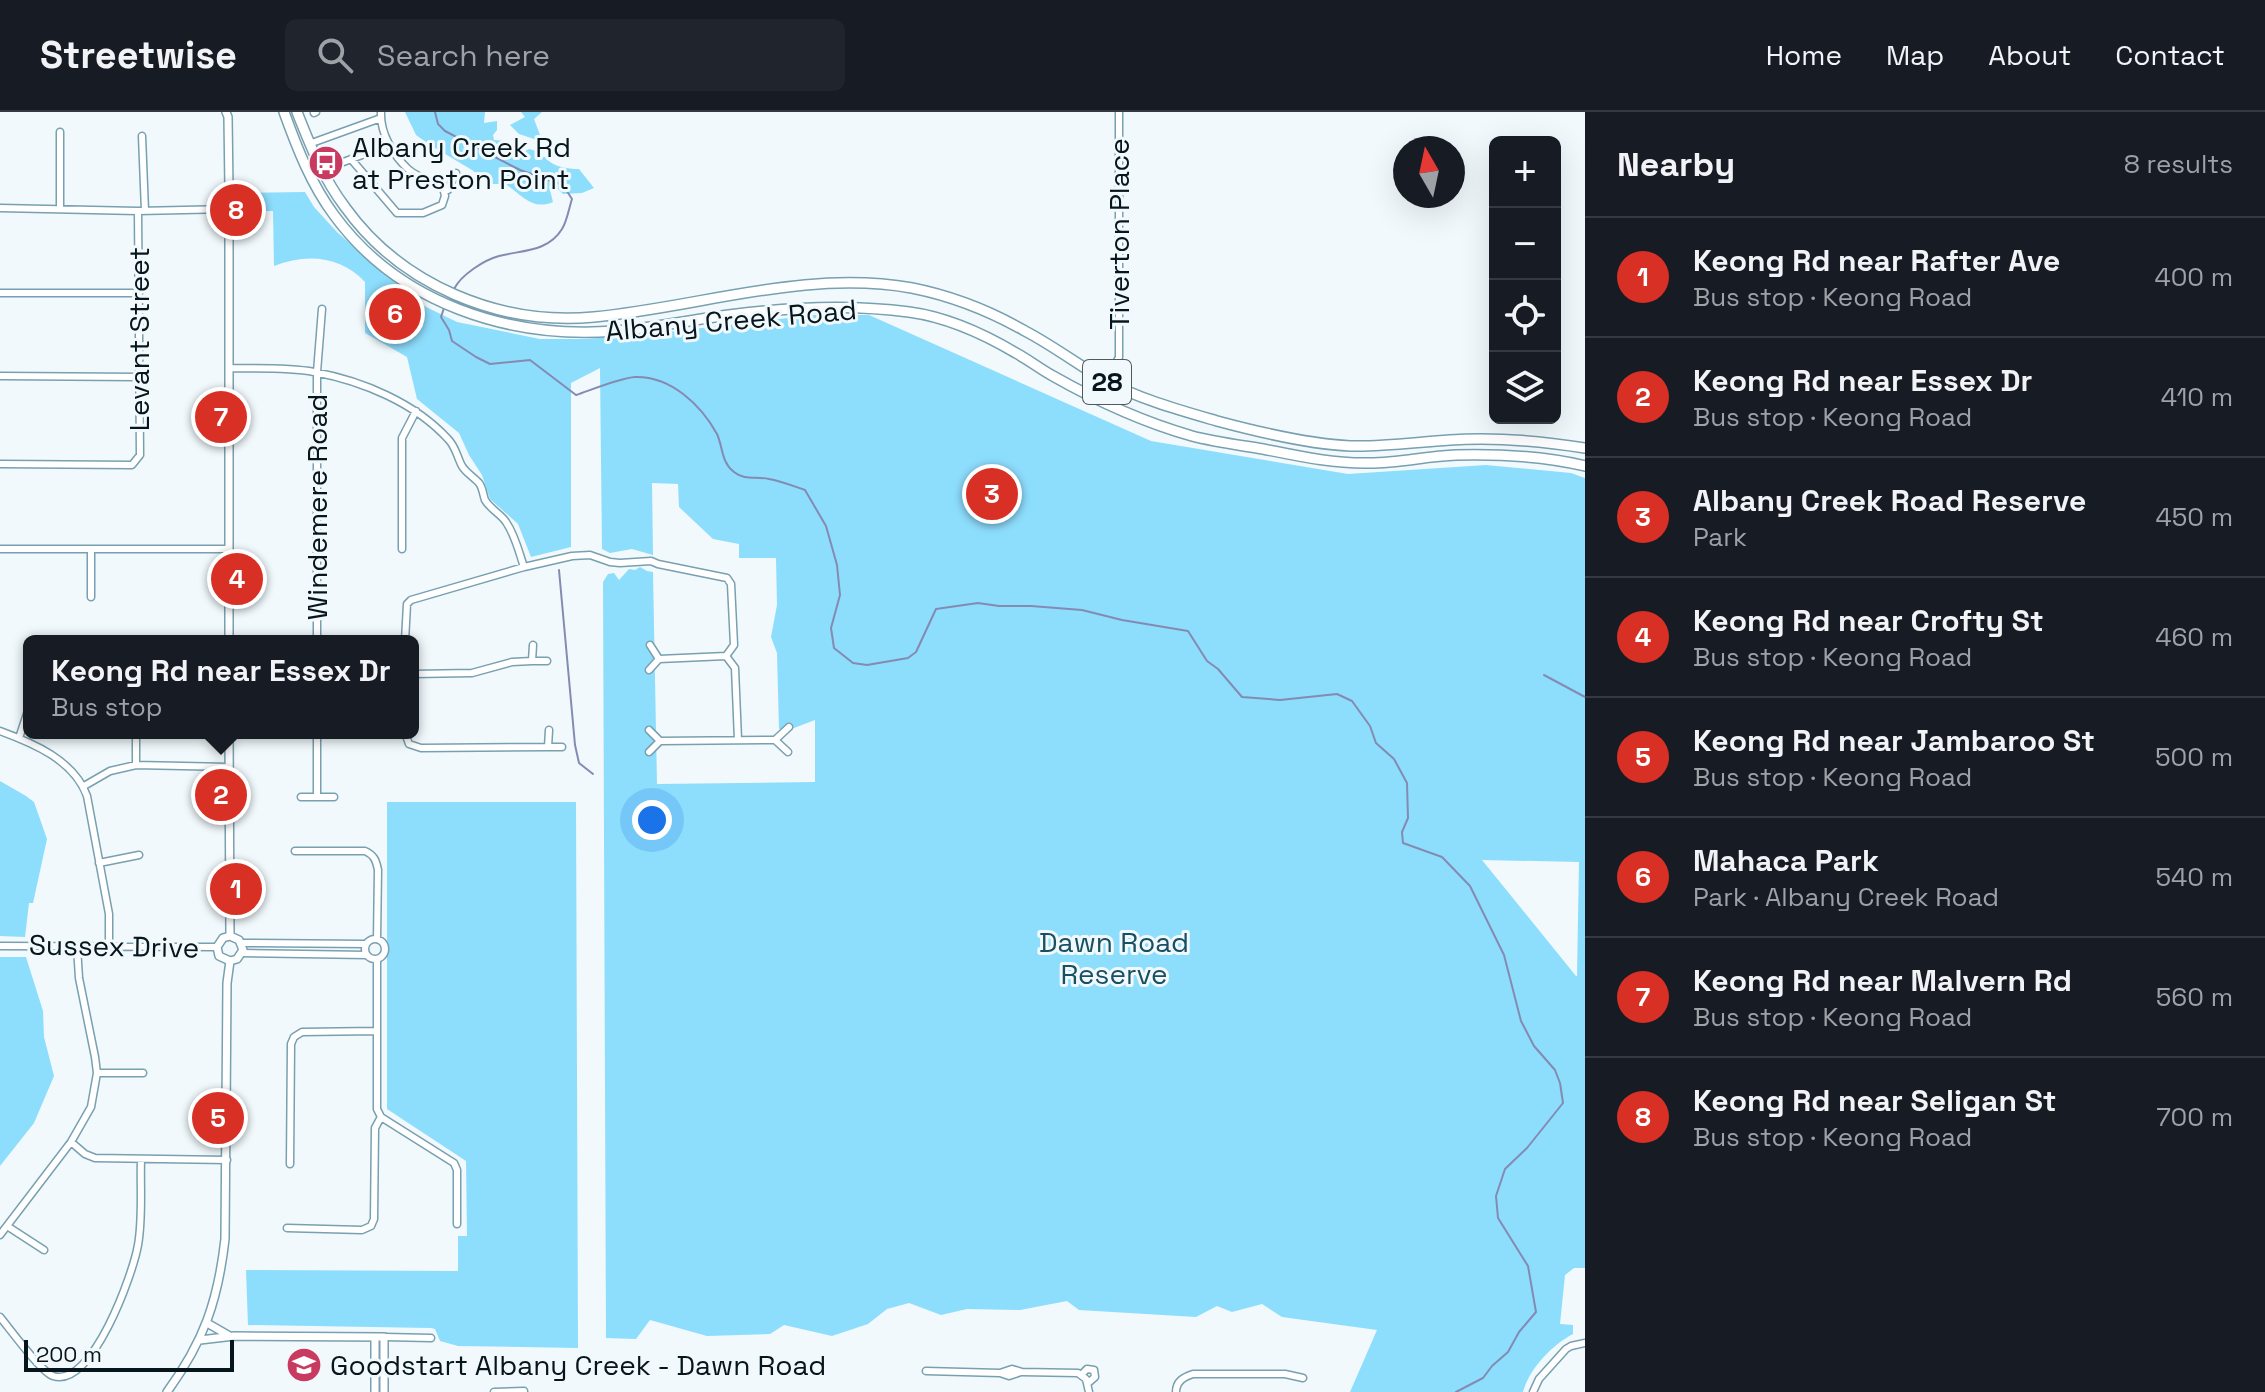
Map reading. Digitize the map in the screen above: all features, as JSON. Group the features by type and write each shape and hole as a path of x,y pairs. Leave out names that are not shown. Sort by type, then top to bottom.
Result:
{"main road":[{"name":"Albany Creek Road","path":"284,112 314,184 345,228 367,251 392,273 432,298 487,320 513,326 584,332 626,330 811,307 848,306 914,313 991,339 1099,401 1195,436 1307,458 1366,463 1455,455 1546,459 1585,466"},
{"name":"Albany Creek Road","path":"297,112 309,144 341,203 395,259 437,287 503,311 562,319 601,316 803,285 864,284 911,288 967,303 994,315 1028,332 1107,381 1146,399 1239,427 1330,444 1374,446 1453,439 1546,442 1585,448"},
{"path":"345,228 354,219"}],"street":[{"name":"Tiverton Place","path":"1099,401 1119,357 1119,112"},
{"path":"229,114 229,635"},
{"path":"309,144 381,115 391,148 410,171 443,187 445,191"},
{"path":"60,132 60,208"},
{"name":"Levant Street","path":"0,464 132,465 140,455 142,136"},
{"path":"338,164 378,149"},
{"path":"351,159 397,213 423,213 442,205 445,191 456,173"},
{"path":"0,208 229,209"},
{"path":"0,293 139,293"},
{"name":"Windemere Road","path":"317,635 317,372 322,309"},
{"path":"229,368 317,372 362,386 416,411 449,439 463,467 479,482 484,499 512,531 524,567"},
{"path":"0,376 139,377"},
{"path":"402,549 402,438 416,411"},
{"path":"0,549 229,549"},
{"path":"91,549 91,597"},
{"path":"405,635 405,610 411,600 554,559 590,555 610,562 651,561 727,578 731,584 734,645 726,656"},
{"path":"532,661 533,645"},
{"path":"650,645 659,659"},
{"path":"649,670 659,659 726,656"},
{"path":"726,656 735,668 738,740"},
{"path":"419,674 472,673 512,662 547,661"},
{"path":"19,738 23,726"},
{"path":"775,740 789,727"},
{"path":"548,747 549,730"},
{"path":"649,730 660,741"},
{"path":"0,731 47,751 84,786 109,914 109,947"},
{"path":"136,739 136,765"},
{"path":"229,739 230,936"},
{"path":"317,739 317,797"},
{"path":"407,739 409,744 421,748 562,747"},
{"path":"649,752 660,741 775,740 788,752"},
{"path":"84,786 110,771 136,765 229,767"},
{"path":"301,797 334,797"},
{"path":"295,851 353,850 372,854 378,870 377,939"},
{"path":"99,863 139,855"},
{"path":"230,936 237,937 242,943 242,953 230,961 219,956 217,947 223,938 230,936"},
{"path":"242,943 366,944 377,939 383,942 386,951 377,959 367,955 242,953"},
{"path":"366,944 367,955"},
{"name":"Sussex Drive","path":"0,945 217,947"},
{"path":"0,1235 71,1142 91,1107 97,1073 79,978 77,947"},
{"path":"377,959 376,1102 381,1117 454,1163 457,1170 457,1224"},
{"path":"167,1392 200,1340 221,1277 225,1239 227,983 230,961"},
{"path":"290,1164 291,1044 294,1037 302,1032 376,1031"},
{"path":"97,1073 143,1073"},
{"path":"287,1228 362,1230 371,1226 374,1219 375,1128 381,1117"},
{"path":"71,1142 95,1158 227,1160"},
{"path":"0,1317 42,1368 53,1376 67,1377 89,1358 129,1281 138,1244 141,1159"},
{"path":"7,1226 44,1250"},
{"path":"207,1323 229,1336"},
{"path":"200,1340 229,1336 431,1338"},
{"path":"375,1337 375,1392"},
{"path":"384,1337 384,1392"},
{"path":"1533,1392 1539,1379 1566,1349 1585,1343"},
{"path":"1081,1375 1087,1369 1094,1370 1095,1377 1088,1383"},
{"path":"926,1371 1000,1373 1009,1376 1022,1372 1071,1372 1081,1375 1088,1383 1089,1392"},
{"path":"1176,1392 1179,1381 1193,1374 1285,1374 1303,1378"},
{"path":"494,1392 524,1391"}],"green space":[{"path":"405,112 485,112 484,123 497,121 494,140 506,141 513,150 519,146 523,152 529,149 536,151 540,157 560,167 579,169 594,188 582,193 563,194 556,187 549,186 553,202 533,203 505,184 491,184 430,145 416,135"},
{"path":"521,112 542,112 534,119 540,135 537,140 519,134 510,125 525,117"},
{"name":"Dawn Road Reserve","path":"305,192 337,232 379,269 422,305 457,322 540,339 585,339 813,315 869,315 1151,441 1348,474 1486,465 1571,473 1585,478 1585,1268 1574,1268 1565,1275 1560,1324 1573,1325 1573,1334 1542,1358 1523,1392 1350,1392 1377,1330 1282,1317 1262,1304 1232,1312 1217,1306 1196,1317 1079,1310 1067,1301 1020,1310 967,1309 941,1315 909,1303 887,1309 868,1324 832,1336 784,1325 770,1334 707,1336 650,1320 636,1339 606,1338 603,582 608,574 614,573 619,580 629,569 640,567 653,572 657,784 815,782 815,720 794,728 779,729 777,653 771,637 777,605 776,558 739,558 739,544 713,539 679,507 678,484 652,483 653,555 632,549 610,553 602,549 600,368 571,383 571,547 531,557 518,524 490,499 482,475 459,433 417,399 407,357 365,333 365,282 356,273 323,259 299,259 274,266 273,211 239,211 239,193","holes":["1482,860 1579,862 1577,976 1576,976"]},
{"path":"0,781 34,802 47,839 33,903 29,903 25,937 0,936"},
{"path":"387,802 576,802 578,1348 458,1346 440,1341 435,1329 431,1328 248,1325 246,1270 458,1271 458,1236 467,1236 466,1161 387,1109"},
{"path":"0,957 26,957 43,1011 44,1037 54,1076 34,1123 0,1166"}],"waterway":[{"path":"435,112 438,124 445,131 520,170 563,185 572,199 564,226 556,237 534,249 487,261 467,273 454,289"},
{"path":"445,305 441,317 452,341 476,357 490,364 530,360 576,395 635,377 661,381 694,403 717,434 724,459 734,472 805,490 826,526 837,565 840,595 831,628 834,648 853,663 867,665 908,658 916,652 936,609 978,603 1031,606 1082,610 1188,631 1207,661 1242,697 1280,700 1337,694 1352,701 1370,726 1376,743 1394,759 1407,783 1408,818 1402,832 1403,843 1442,857 1470,886 1504,955 1521,1021 1534,1046 1555,1070 1560,1083 1563,1103 1527,1148 1505,1169 1496,1196 1498,1218 1528,1266 1536,1312 1519,1332 1508,1352 1483,1378 1456,1392"},
{"path":"559,570 575,745 579,763 593,774"},
{"path":"1544,675 1585,697"}],"place":[{"name":"Albany Creek Rd at Preston Point","path":"326,163"},
{"name":"Keong Rd near Seligan St","path":"236,210"},
{"name":"Mahaca Park","path":"395,314"},
{"name":"Keong Rd near Malvern Rd","path":"221,417"},
{"name":"Albany Creek Road Reserve","path":"992,494"},
{"name":"Keong Rd near Crofty St","path":"237,579"},
{"name":"Keong Rd near Essex Dr","path":"221,795"},
{"name":"Keong Rd near Rafter Ave","path":"236,889"},
{"name":"Keong Rd near Jambaroo St","path":"218,1118"},
{"name":"Goodstart Albany Creek - Dawn Road","path":"304,1365"}]}
